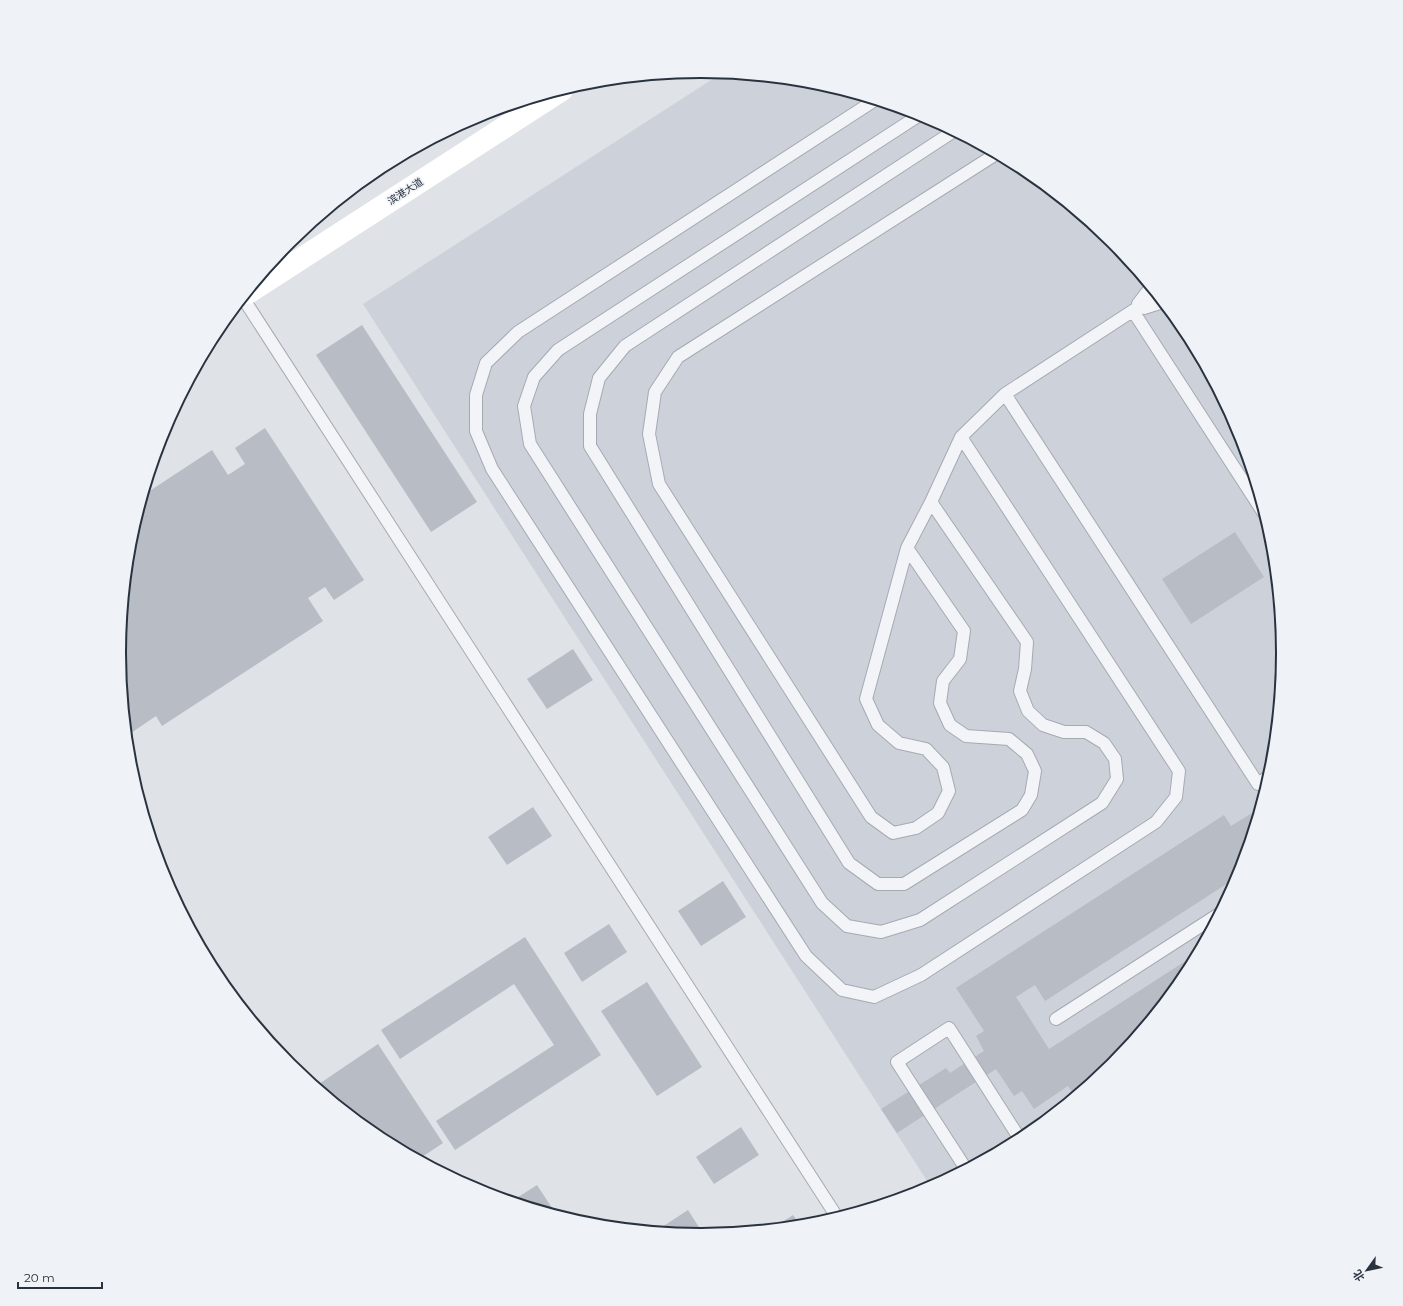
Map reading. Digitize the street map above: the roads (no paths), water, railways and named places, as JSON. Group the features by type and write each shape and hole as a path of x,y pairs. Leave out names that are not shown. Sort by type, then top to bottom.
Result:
{"main road":[{"name":"滨港大道","path":"259,286 547,100"}],"lane":[{"path":"869,104 518,332 486,363 476,395 476,431 492,469 806,956 842,990 874,997 921,975 1156,822 1176,797 1179,771 961,437"},
{"path":"913,119 558,350 534,377 524,406 530,444 822,903 847,926 881,932 920,920 1102,803 1117,779 1115,759 1104,742 1086,732 1064,732 1043,725 1028,711 1020,691 1025,669 1027,642 931,502"},
{"path":"907,548 964,631 960,659 943,681 940,703 950,725 966,736 1009,739 1027,754 1035,771 1031,795 1022,810 904,884 878,884 849,863 590,446 590,414 599,378 624,346 949,134"},
{"path":"992,157 678,357 654,392 649,434 659,484 871,817 893,833 916,828 938,814 949,791 943,767 926,749 899,743 878,725 866,699 907,548 931,502 961,437 1005,394 1153,297"},
{"path":"1133,311 1148,291"},
{"path":"246,302 834,1212"},
{"path":"1133,311 1158,303"},
{"path":"1133,311 1256,501"},
{"path":"1005,394 1258,784 1261,782"},
{"path":"1056,1019 1211,919"},
{"path":"964,1165 897,1062 949,1028 1017,1134"}]}
